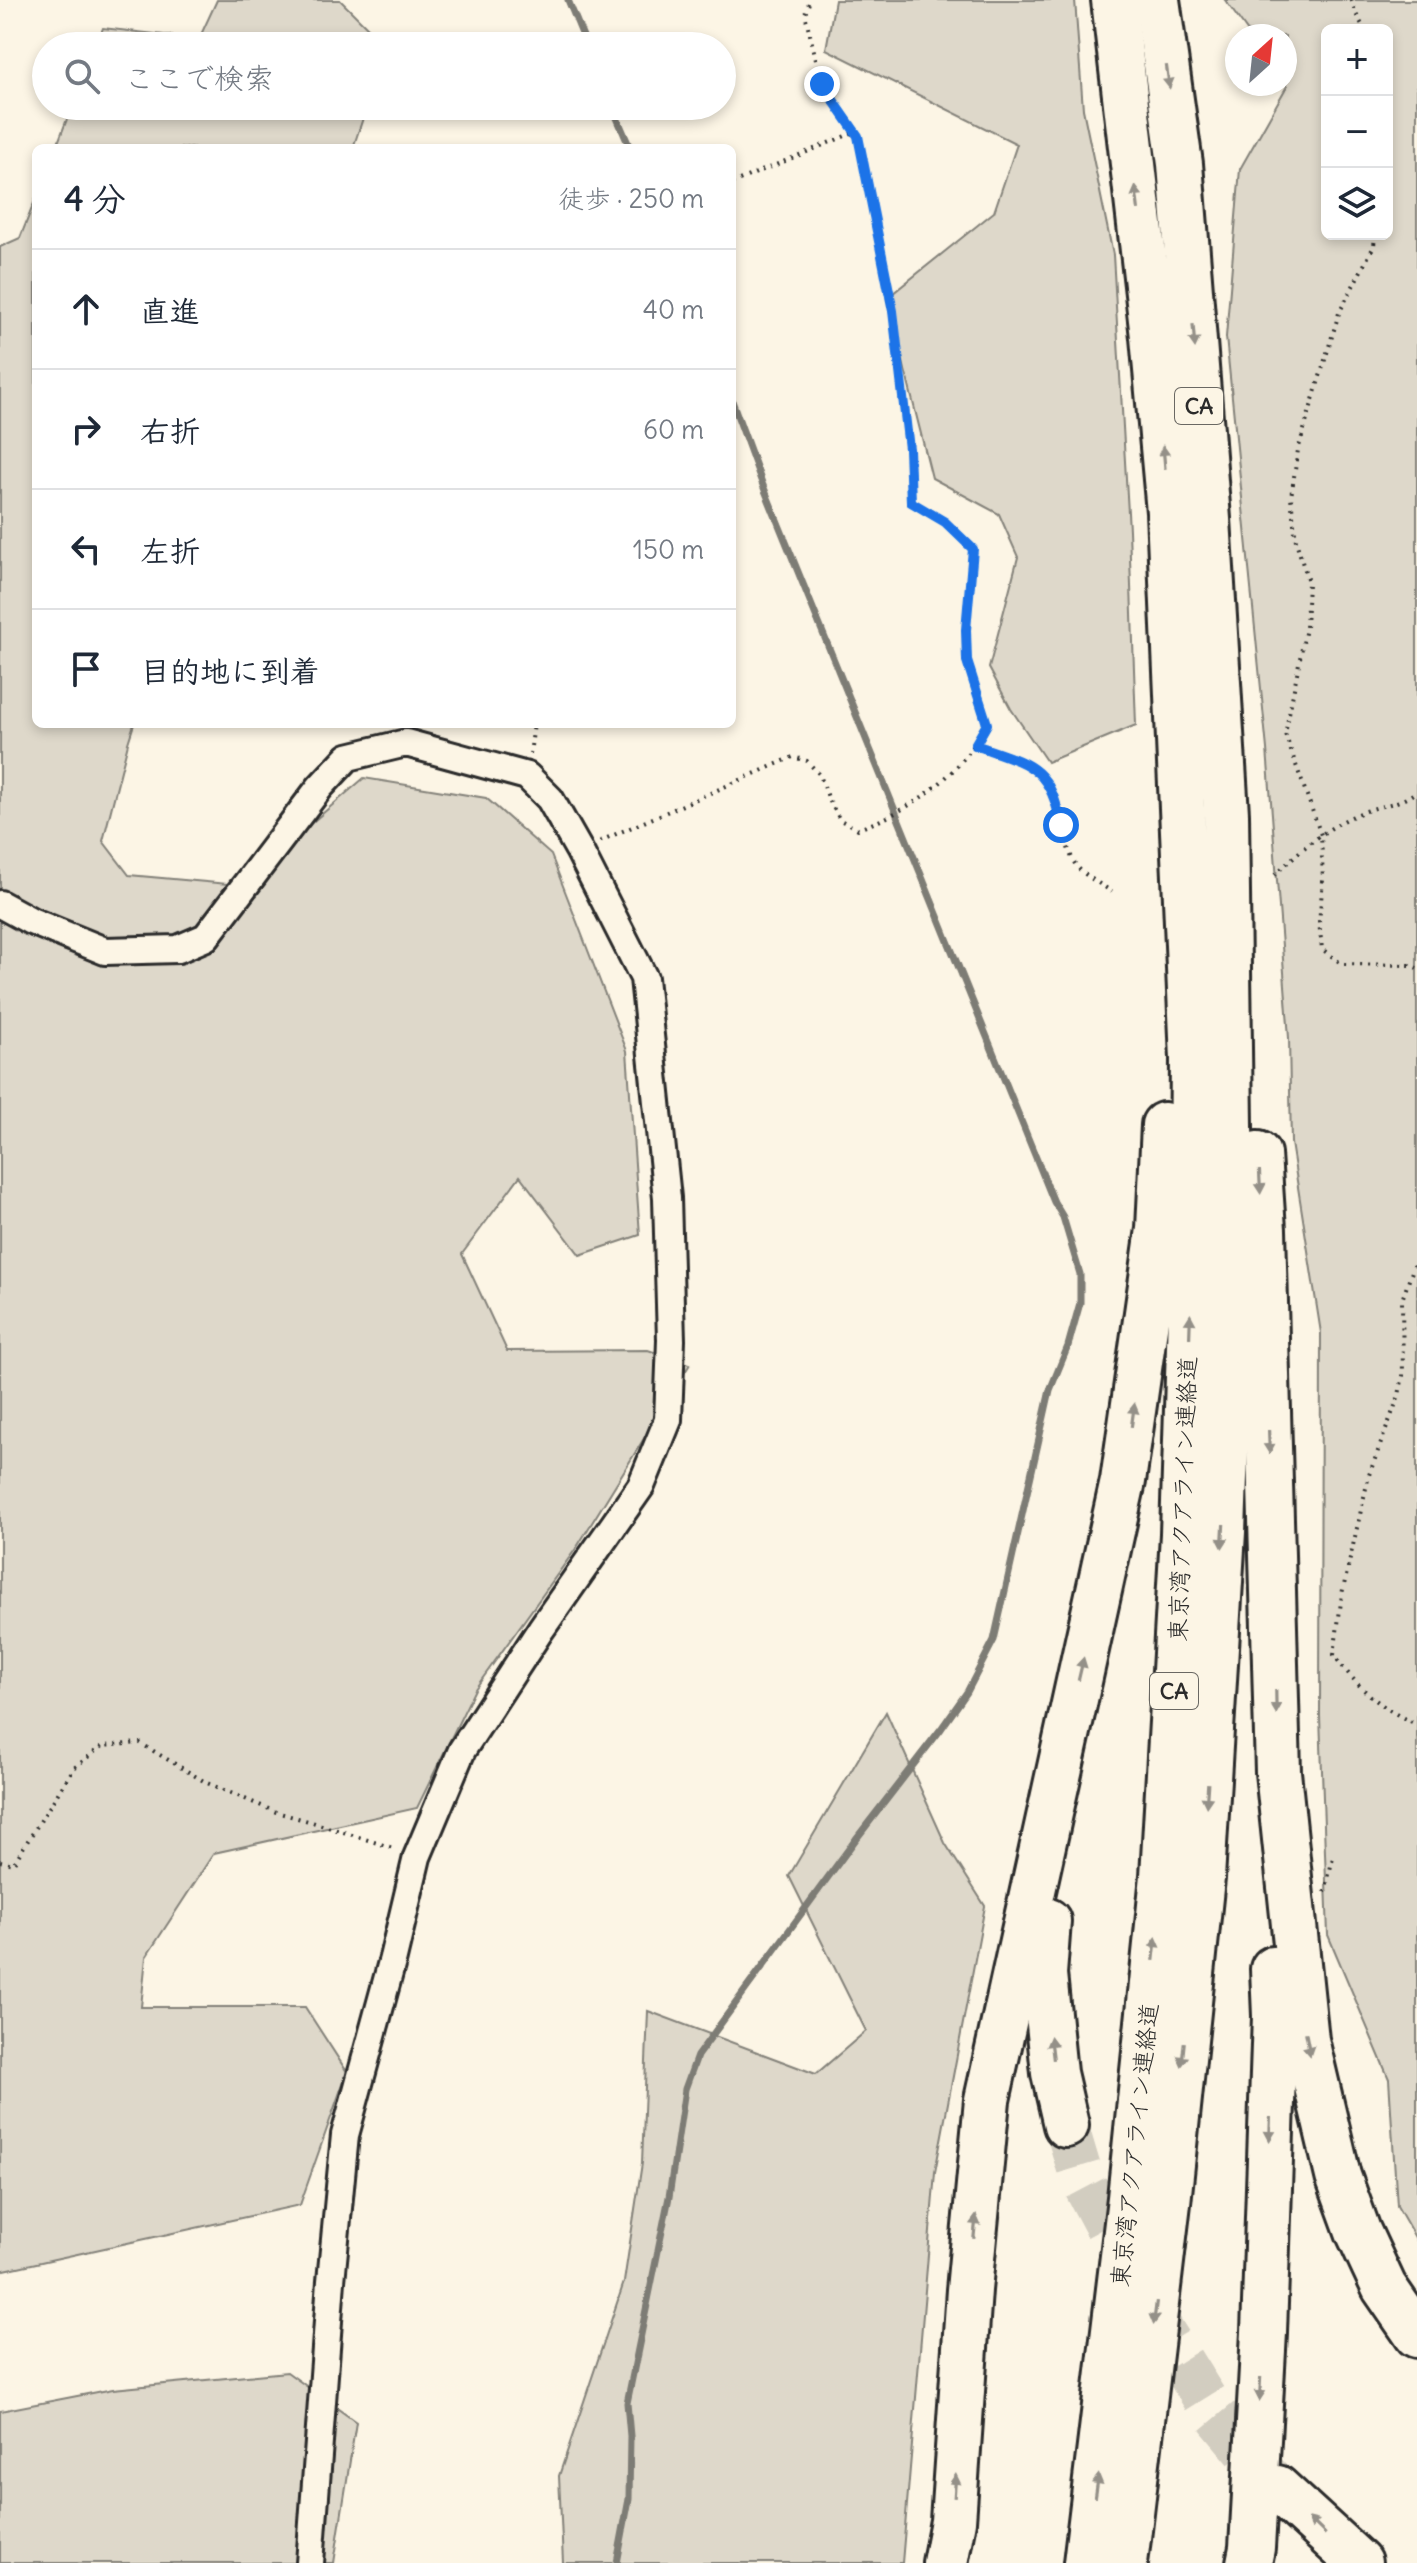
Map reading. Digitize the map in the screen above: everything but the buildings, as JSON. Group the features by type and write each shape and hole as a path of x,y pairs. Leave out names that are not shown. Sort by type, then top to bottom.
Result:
{"highway":[{"name":"CA","path":"1114,0 1153,337 1189,516"},
{"name":"CA","path":"1157,0 1180,164 1189,516 1205,814"},
{"path":"945,2563 953,2521 969,2290 987,2100 1123,1481 1159,1229 1167,1068 1163,671 1189,516"},
{"path":"1189,516 1253,834 1253,1064 1263,1230 1278,1772 1306,2040 1338,2176 1358,2231 1384,2287 1417,2335"},
{"name":"東京湾アクアライン連絡道","path":"1086,2563 1130,2198 1163,1876 1183,1534 1191,1284 1193,1059 1205,814"},
{"name":"東京湾アクアライン連絡道","path":"1125,2563 1168,2203 1202,1878 1223,1548 1232,1282 1205,814"},
{"path":"1066,1736 1064,1794 1044,1974 1054,2073 1066,2125"},
{"path":"1249,2563 1264,2332 1275,2016 1268,1844 1278,1772"},
{"path":"1277,2488 1359,2563"}],"street":[{"path":"0,904 31,921 105,951 178,949 206,937 320,787 348,757 406,743 527,776 550,799 644,978 667,1198 671,1340 668,1420 641,1486 541,1629 462,1750 417,1857 345,2135 310,2563"}],"path":[{"path":"579,850 793,757 807,761 820,775 840,820 858,829 881,821 935,789 975,745 987,724 967,661 966,630 973,549 945,522 911,502 909,449 893,311 855,132 822,84 805,14 810,0"},
{"path":"1351,0 1362,24"},
{"path":"736,181 855,132"},
{"path":"1374,240 1339,313 1298,450 1291,497 1296,541 1308,582 1306,628 1285,734 1321,835 1323,880 1319,922 1322,949 1342,964 1410,965 1417,968"},
{"path":"975,745 1029,764 1049,784 1074,865 1112,892"},
{"path":"1275,875 1298,851 1321,835 1364,811 1405,801 1417,791"},
{"path":"1417,1257 1402,1300 1403,1376 1369,1475 1342,1594 1334,1655 1350,1678 1397,1716 1417,1724"},
{"path":"0,1861 13,1864 74,1768 102,1746 140,1743 207,1783 276,1812 417,1857"}],"shaded area":[{"path":"217,0 340,0 372,32 202,32"},
{"path":"835,0 1075,0 1083,109 1113,255 1129,530 1136,725 1047,762 1011,709 989,668 1018,557 999,514 932,478 887,298 994,212 1017,144 826,49"},
{"path":"1225,0 1417,0 1417,2241 1397,2206 1389,2079 1328,1935 1320,1716 1321,1333 1291,1143 1289,1038 1267,749 1226,337 1240,169 1281,96 1297,96 1297,24 1242,24"},
{"path":"103,28 138,32 101,32"},
{"path":"67,120 362,120 354,144 58,144"},
{"path":"32,208 32,728 133,728 103,841 129,875 239,885 364,778 486,798 551,855 627,1051 640,1235 580,1255 520,1176 462,1254 507,1351 648,1350 690,1364 577,1547 475,1689 417,1808 214,1853 146,1957 141,2007 305,2007 347,2072 300,2205 0,2271 0,247 20,238"},
{"path":"886,1712 945,1843 985,1906 935,2172 902,2563 563,2563 559,2476 624,2282 642,2163 648,2011 816,2074 866,2031 789,1876"},
{"path":"287,2372 356,2422 334,2563 0,2563 0,2411 113,2389"}],"waterway":[{"path":"568,0 581,32"},
{"path":"618,120 628,144"},
{"path":"617,2563 629,2499 627,2403 669,2197 685,2089 697,2056 941,1729 967,1692 994,1640 1050,1390 1068,1346 1080,1303 1080,1274 1063,1217 1054,1202 762,483 736,412"}],"tunnel":[{"path":"1066,2125 1083,2182 1160,2327 1211,2409 1273,2483"}],"route":[{"path":"822,84 858,136 893,311 909,449 911,502 945,522 973,549 966,630 967,661 987,724 975,745 1029,764 1049,784 1061,825"}]}
